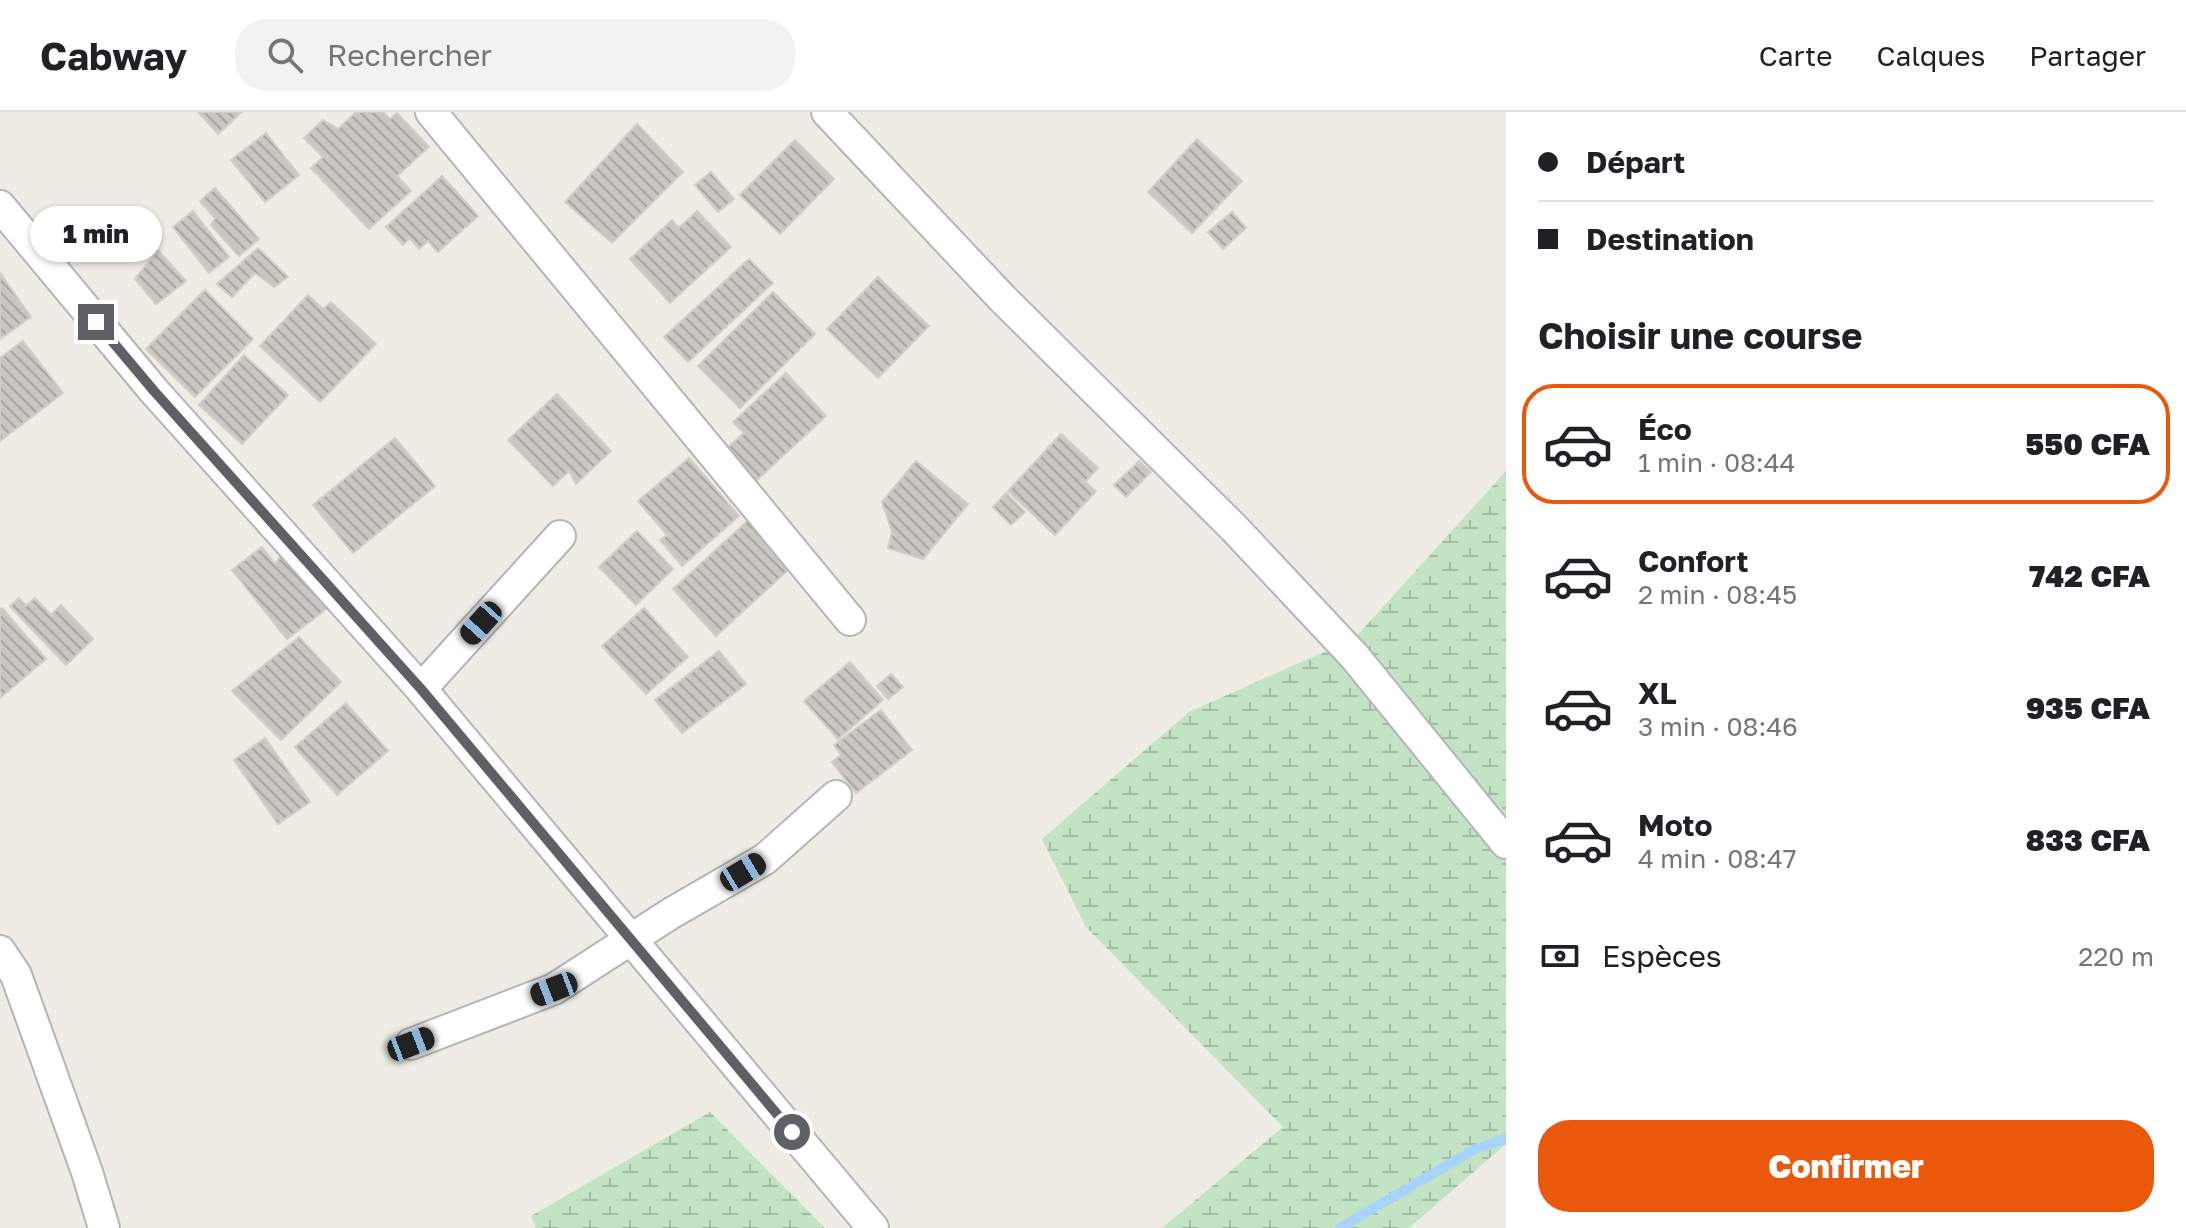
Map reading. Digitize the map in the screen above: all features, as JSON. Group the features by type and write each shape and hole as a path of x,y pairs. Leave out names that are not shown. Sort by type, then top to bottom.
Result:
{"street":[{"path":"431,112 850,620"},
{"path":"827,112 1002,298 1234,528 1345,646 1506,843"},
{"path":"0,206 154,391 421,689 873,1228"},
{"path":"421,689 560,536"},
{"path":"411,1044 554,989 765,859 836,796"},
{"path":"0,951 16,975 104,1228"}],"green space":[{"path":"1506,471 1506,1144 1409,1228 1162,1228 1283,1127 1086,927 1042,839 1189,712 1355,638"},
{"path":"710,1112 825,1228 536,1228 531,1216"}],"building":[{"path":"198,112 242,112 218,134"},
{"path":"356,112 383,112 390,119 397,113 429,147 397,176 411,191 369,229 311,168 323,157 304,138 323,120 338,129"},
{"path":"637,124 683,172 612,243 565,202"},
{"path":"266,133 299,175 265,202 231,160"},
{"path":"1197,139 1242,181 1192,233 1148,192"},
{"path":"795,140 834,179 780,234 740,195"},
{"path":"711,172 734,199 718,212 695,185"},
{"path":"442,176 478,216 438,252 428,241 419,249 410,238 403,245 386,227"},
{"path":"215,188 259,239 239,256 211,225 215,218 200,201"},
{"path":"193,211 229,257 209,273 173,227"},
{"path":"697,211 731,247 670,303 630,259 672,220 679,228"},
{"path":"1232,212 1246,228 1223,249 1208,232"},
{"path":"258,248 288,277 274,287 255,273 232,297 217,284"},
{"path":"158,250 186,281 156,304 135,279"},
{"path":"749,259 773,283 688,362 664,337"},
{"path":"0,273 31,317 0,339"},
{"path":"878,277 929,326 878,378 827,329"},
{"path":"205,290 253,339 195,397 146,349"},
{"path":"773,292 815,334 740,408 698,366"},
{"path":"308,295 323,309 331,302 376,344 320,402 260,346"},
{"path":"23,341 63,393 0,441 0,358"},
{"path":"244,355 288,395 242,444 199,405"},
{"path":"786,373 826,416 757,480 727,448 744,433 733,422"},
{"path":"557,394 611,451 576,484 569,471 553,486 508,440"},
{"path":"1061,434 1098,468 1085,482 1096,491 1055,535 1008,491"},
{"path":"395,438 435,486 353,553 313,505"},
{"path":"689,458 739,516 682,566 660,540 667,535 638,501"},
{"path":"916,461 968,504 923,559 888,548 892,532 882,502"},
{"path":"1139,461 1151,472 1126,497 1114,485"},
{"path":"1006,493 1025,512 1011,525 993,507"},
{"path":"754,515 797,562 716,636 673,589"},
{"path":"637,531 673,569 636,605 599,567"},
{"path":"262,547 275,564 284,551 329,607 287,639 232,570"},
{"path":"19,598 26,606 35,598 51,615 61,605 93,639 66,665 10,606"},
{"path":"644,608 688,657 646,694 602,646"},
{"path":"0,609 46,659 0,698"},
{"path":"299,637 341,682 281,740 232,691"},
{"path":"719,651 746,684 682,733 655,700"},
{"path":"850,662 883,700 838,739 804,701"},
{"path":"891,674 903,687 888,699 877,686"},
{"path":"346,703 388,751 337,795 295,747"},
{"path":"881,710 912,750 856,793 832,762 841,755 834,745"},
{"path":"265,738 310,802 278,824 234,760"}],"waterway":[{"path":"1340,1228 1475,1149 1506,1139"}],"route":[{"path":"96,322 421,689 792,1132"}]}
